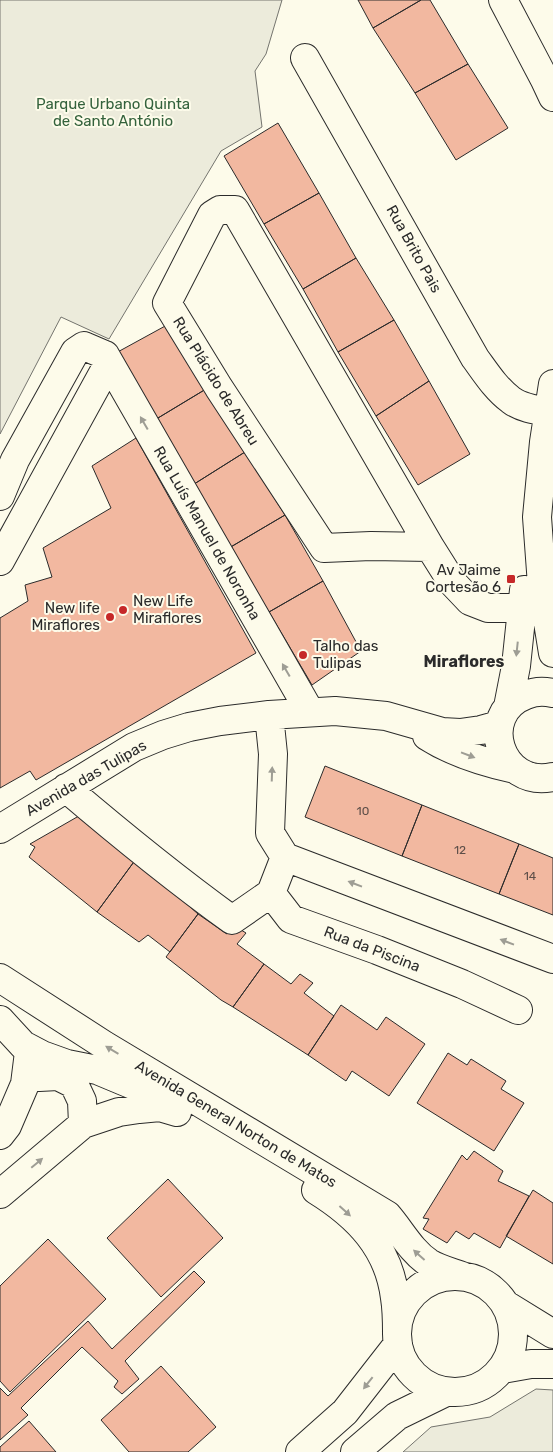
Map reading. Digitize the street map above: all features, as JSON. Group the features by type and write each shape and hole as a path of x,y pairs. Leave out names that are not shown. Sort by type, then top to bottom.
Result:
{"street":[{"path":"503,0 553,97"},
{"name":"Rua Brito Pais","path":"305,58 475,358 493,382 512,401 530,408 549,412"},
{"name":"Rua Plácido de Abreu","path":"430,547 371,546 324,548 219,388 167,303 212,215 220,210 235,210 452,582 470,601 488,608 522,608"},
{"path":"0,496 15,460 75,352 84,346 104,355 106,368 8,528 0,561"},
{"name":"Rua Luís Manuel de Noronha","path":"104,355 310,712"},
{"path":"553,384 537,517 542,585 553,653"},
{"path":"539,497 528,550 516,666 498,737 506,760 519,772 537,778 553,777"},
{"name":"Avenida das Tulipas","path":"0,829 134,747 162,735 189,727 220,720 336,711 386,716 442,732 460,733 481,730 504,716 519,697 532,692 546,691 553,693"},
{"path":"269,715 273,754 270,833 285,857 553,959"},
{"name":"Avenida das Tulipas","path":"410,723 429,738 492,764 519,772 553,788"},
{"path":"66,788 178,880 232,920 271,893 285,857"},
{"name":"Rua da Piscina","path":"271,893 291,919 377,950 462,984 518,1010"},
{"name":"Avenida General Norton de Matos","path":"0,978 104,1045 387,1215 414,1251 429,1263 462,1276"},
{"name":"Avenida General Norton de Matos","path":"0,1020 24,1045 42,1055 67,1064 97,1070 157,1095 321,1193 340,1207 366,1231 378,1247 390,1274 395,1298 398,1339"},
{"path":"0,1135 7,1126 25,1084 29,1052 24,1045"},
{"path":"25,1084 40,1077 58,1076 74,1084 82,1101 83,1124"},
{"path":"0,1194 83,1124 119,1112 160,1107 193,1116"},
{"path":"506,1305 512,1323 513,1343 510,1354 502,1369 488,1382 464,1392 446,1392 422,1382 409,1369 398,1339 401,1313 412,1296 421,1287 440,1277 462,1276 476,1279 495,1292 506,1305 553,1334"},
{"path":"300,1452 344,1412 398,1339"},
{"path":"502,1369 530,1364 553,1364"},
{"path":"355,1452 397,1416 446,1392"}],"green space":[{"name":"Parque Urbano Quinta de Santo António","path":"0,0 282,0 266,54 255,71 262,127 221,151 109,339 61,317 0,434"},
{"path":"536,1389 553,1390 553,1452 403,1452 431,1427 490,1417"}],"building":[{"path":"358,0 421,0 373,28"},
{"path":"421,0 430,0 468,64 415,93 373,28"},
{"path":"468,64 508,128 456,160 415,93"},
{"path":"278,123 319,193 264,224 224,156"},
{"path":"319,193 356,258 303,289 264,224"},
{"path":"356,258 394,320 338,352 303,289"},
{"path":"394,320 429,381 376,416 338,352"},
{"path":"167,325 206,389 153,421 114,354"},
{"path":"429,381 470,454 418,485 376,416"},
{"path":"206,389 245,452 191,486 153,421"},
{"name":"New Life Miraflores","path":"136,438 256,653 36,780 30,771 0,788 0,618 28,601 25,585 52,577 43,548 111,508 92,466"},
{"path":"245,452 285,515 229,548 191,486"},
{"path":"285,515 323,581 269,612 229,548"},
{"path":"323,581 361,651 312,685 269,612"},
{"path":"325,766 422,805 402,856 305,817"},
{"path":"422,805 519,844 499,894 402,856"},
{"path":"84,813 136,859 97,912 29,857 35,847 30,844"},
{"path":"519,844 553,858 553,915 499,894"},
{"path":"136,859 198,914 170,952 148,935 139,942 97,912"},
{"path":"198,914 227,934 233,925 246,933 237,944 264,964 233,1007 221,1000 166,957"},
{"path":"264,964 291,984 300,974 313,983 304,993 334,1016 308,1055 233,1007"},
{"path":"341,1005 377,1030 386,1017 425,1044 389,1096 352,1071 346,1081 308,1055"},
{"path":"448,1053 467,1065 471,1059 506,1081 501,1089 524,1103 494,1151 417,1103"},
{"path":"474,1151 503,1171 498,1181 529,1196 500,1248 474,1233 469,1239 456,1231 447,1243 423,1229 429,1219 423,1218 462,1155 467,1160"},
{"path":"168,1179 223,1238 161,1297 107,1238"},
{"path":"533,1190 553,1203 553,1264 506,1236"},
{"path":"48,1239 106,1299 10,1392 0,1381 0,1286"},
{"path":"194,1271 205,1282 125,1361 139,1379 122,1394 114,1387 118,1381 82,1347 21,1408 28,1415 0,1440 0,1388 8,1396 88,1321 112,1349"},
{"path":"161,1366 216,1427 188,1452 129,1452 101,1420"},
{"path":"29,1421 56,1452 0,1452 0,1447"}],"place":[{"name":"Av Jaime Cortesão 6","path":"511,579"},
{"name":"New Life Miraflores","path":"123,610"},
{"name":"New life Miraflores","path":"110,617"},
{"name":"Talho das Tulipas","path":"303,655"}],"district":[{"name":"Miraflores","path":"464,661"}]}
